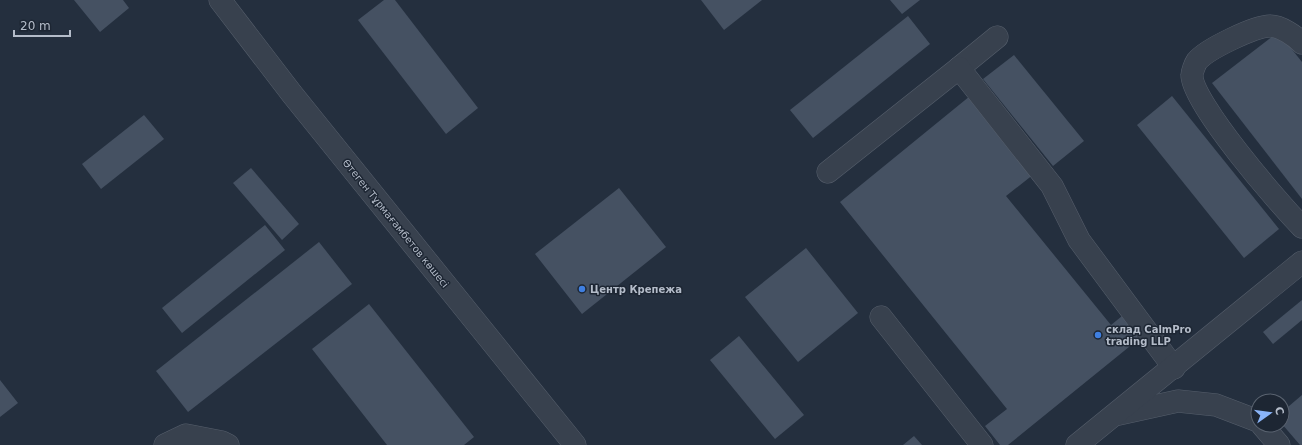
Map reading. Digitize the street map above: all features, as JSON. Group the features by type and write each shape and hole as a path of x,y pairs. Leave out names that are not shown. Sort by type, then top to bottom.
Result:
{"street":[{"name":"Өтеген Тұрмағамбетов көшесі","path":"220,0 292,94 575,445"},
{"path":"1302,43 1294,35 1272,26 1253,29 1218,47 1197,61 1192,75 1196,92 1221,130 1302,227"},
{"path":"828,172 997,37"},
{"path":"959,68 1052,186 1079,240 1174,368"},
{"path":"1077,445 1174,368 1302,262"},
{"path":"881,317 982,445"},
{"path":"1114,415 1178,401 1216,405 1250,418"},
{"path":"1269,433 1279,445"},
{"path":"165,445 186,435 222,442 228,445"}],"building":[{"path":"74,0 123,0 129,8 100,32"},
{"path":"384,0 395,0 478,108 446,134 358,20"},
{"path":"701,0 762,0 724,30"},
{"path":"890,0 920,0 902,14"},
{"path":"908,16 930,44 813,138 790,110"},
{"path":"1278,32 1302,62 1302,199 1212,83"},
{"path":"1014,55 1084,141 1053,166 983,79"},
{"path":"970,96 1034,174 1006,196 1111,325 1127,312 1145,334 1008,445 1000,445 985,426 1007,409 840,202"},
{"path":"1172,96 1279,229 1244,258 1137,125"},
{"path":"144,115 164,139 101,189 82,164"},
{"path":"251,168 299,224 282,240 233,183"},
{"path":"619,188 666,247 582,314 535,254"},
{"path":"265,225 285,250 182,333 162,308"},
{"path":"319,242 352,284 188,412 156,371"},
{"path":"806,248 858,313 798,362 745,297"},
{"path":"1302,300 1302,320 1273,344 1263,332"},
{"path":"369,304 474,437 464,445 387,445 312,349"},
{"path":"739,336 804,415 775,439 710,360"},
{"path":"0,380 18,403 0,417"},
{"path":"1302,395 1302,445 1300,445 1290,433 1290,405"},
{"path":"914,436 922,445 903,445"}],"place":[{"name":"Центр Крепежа","path":"582,289"},
{"name":"склад CalmPro trading LLP","path":"1098,335"}]}
